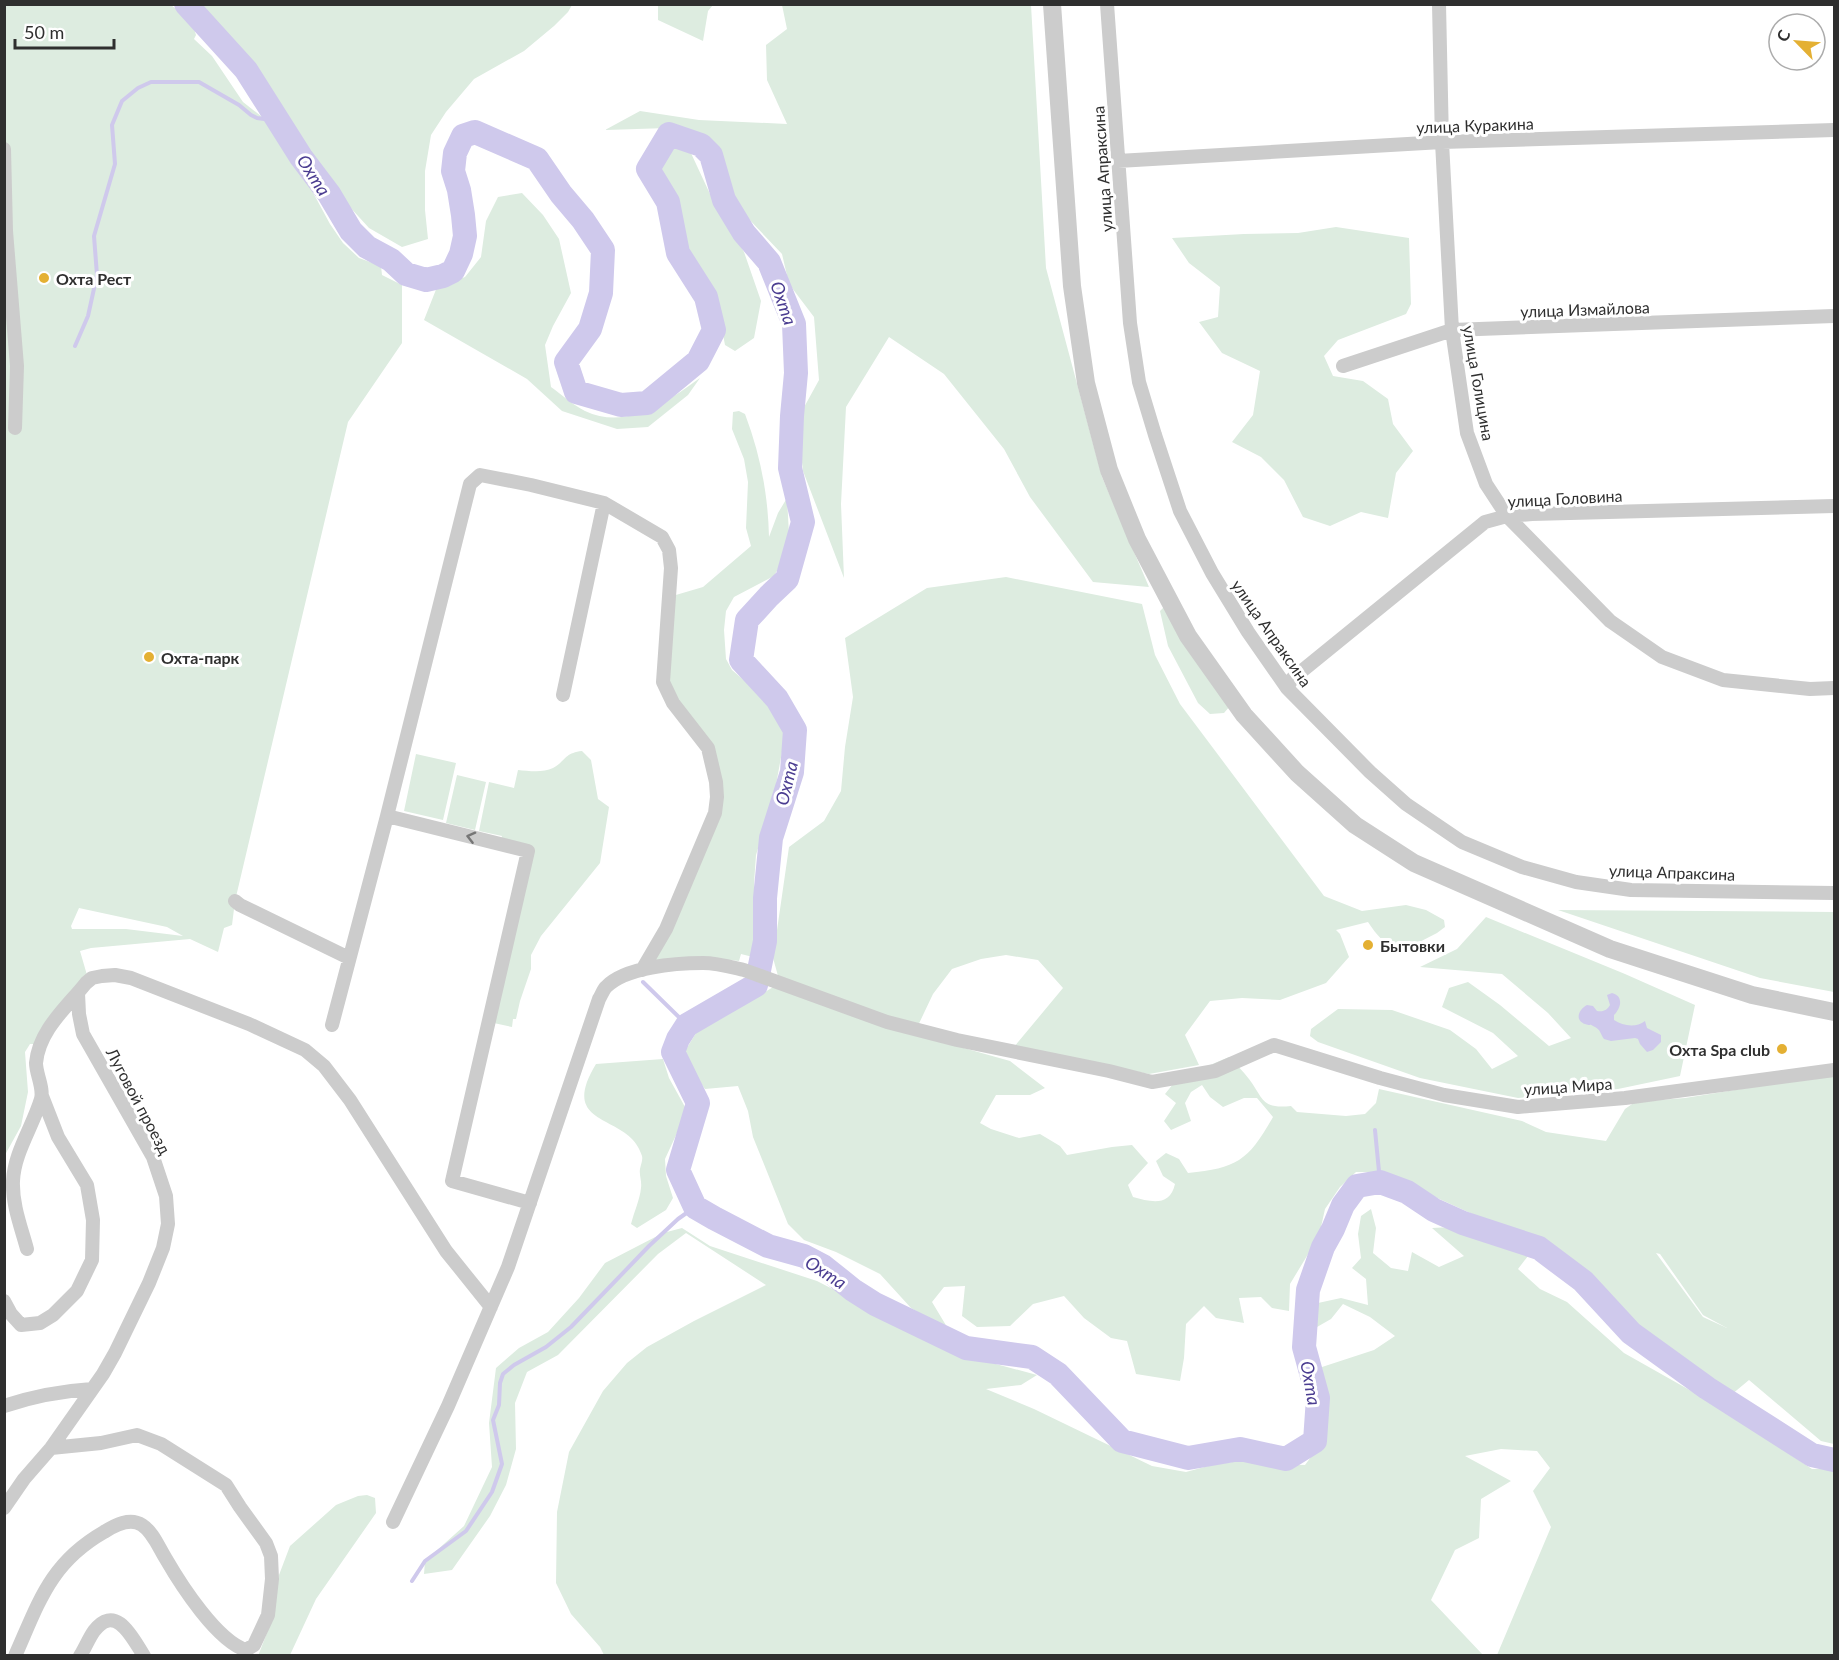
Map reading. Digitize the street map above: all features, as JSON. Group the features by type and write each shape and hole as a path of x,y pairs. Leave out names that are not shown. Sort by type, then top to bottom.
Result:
{"street":[{"path":"1052,4 1072,286 1086,382 1109,470 1137,539 1188,636 1244,715 1297,773 1355,825 1414,863 1610,949 1752,995 1834,1012"},
{"name":"улица Апраксина","path":"1107,4 1130,323 1139,382 1180,511 1212,573 1248,632 1287,688 1370,772 1406,804 1462,843 1522,867 1576,882 1630,890 1834,893"},
{"name":"улица Голицина","path":"1439,4 1442,142 1452,330 1467,433 1486,484 1507,516 1611,621 1662,657 1723,680 1810,689 1834,688"},
{"name":"улица Куракина","path":"1118,160 1442,142 1834,129"},
{"path":"4,149 6,231 18,380 15,428"},
{"name":"улица Измайлова","path":"1343,366 1452,330 1834,316"},
{"path":"332,1024 470,484 480,475 604,503 662,537 669,550 670,568 663,682 672,703 708,748 716,782 715,813 666,928 642,970 622,976 605,988 599,999 508,1267 448,1406 393,1522"},
{"path":"563,695 604,503"},
{"name":"улица Головина","path":"1287,688 1292,679 1485,522 1507,516 1532,514 1834,506"},
{"path":"387,816 528,851 452,1182 530,1203"},
{"path":"235,901 349,958"},
{"name":"улица Мира","path":"642,970 704,963 744,970 898,1025 1152,1082 1215,1071 1274,1045 1444,1095 1518,1107 1625,1098 1834,1070"},
{"path":"4,1301 11,1314 21,1325 40,1323 53,1315 77,1291 92,1260 93,1220 87,1185 58,1137 42,1096 36,1066 38,1047 55,1018 92,978 115,975 131,978 249,1024 305,1050 324,1066 350,1100 446,1251 491,1308"},
{"name":"Луговой проезд","path":"4,1508 24,1479 51,1448 115,1353 135,1315 163,1248 168,1224 166,1196 153,1157 83,1034 78,993"},
{"path":"27,1249 13,1194 13,1179 17,1161 42,1096"},
{"path":"4,1406 31,1397 92,1389"},
{"path":"15,1656 44,1589 69,1556 87,1541 111,1527 130,1521 141,1524 149,1532 172,1570 202,1611 224,1638 236,1647 252,1650 267,1615 272,1579 271,1556 266,1543 226,1485 162,1444 137,1435 100,1443 51,1448"},
{"path":"80,1656 94,1630 105,1621 115,1620 125,1627 144,1656"}],"green space":[{"name":"Охта-парк","path":"5,5 171,5 192,22 196,35 194,39 212,56 243,102 266,120 279,143 297,163 343,243 359,258 381,266 382,275 402,285 402,343 348,422 235,901 232,925 224,928 218,952 190,939 80,951 87,975 34,1044 30,1044 25,1052 28,1092 21,1126 5,1155","holes":["79,908 167,927 183,936 126,929 72,929 71,926"]},
{"path":"197,5 572,5 554,26 524,51 474,79 446,112 431,135 425,171 428,239 402,247 369,228 338,194 285,121 257,70"},
{"path":"658,5 713,5 708,11 703,41 658,20"},
{"path":"782,5 1031,5 1046,268 1102,477 1149,587 1093,582 1030,497 1004,449 944,374 889,337 846,407 841,504 844,578 803,471 797,420 819,380 814,317 789,284 782,254 728,197 715,152 668,128 605,130 640,111 699,120 787,124 767,80 766,45 787,29"},
{"path":"668,141 682,144 690,151 710,194 744,252 761,301 754,338 735,351 725,345 718,309 688,249 674,193 661,168 662,153"},
{"path":"522,193 543,215 559,239 571,293 545,345 551,387 585,411 616,418 646,411 661,404 700,378 688,395 648,427 617,429 562,411 527,379 424,320 437,287 465,277 481,257 486,221 498,197"},
{"path":"1336,227 1409,238 1411,304 1406,314 1338,340 1324,356 1333,376 1363,381 1388,399 1393,424 1413,451 1396,473 1388,518 1361,512 1330,526 1303,517 1284,480 1261,457 1232,442 1253,415 1260,371 1222,353 1199,322 1218,317 1220,287 1189,263 1172,238 1298,233"},
{"path":"739,411 745,414 759,459 765,489 769,537 778,513 787,498 789,534 784,558 774,576 734,597 726,611 724,630 726,659 732,670 760,694 776,716 785,735 774,796 756,855 753,957 741,954 739,961 731,960 730,964 642,970 715,813 708,748 663,682 669,597 703,587 751,546 746,528 748,482 744,459 732,429 733,412"},
{"path":"1006,577 1142,604 1155,655 1180,704 1324,896 1362,911 1406,905 1426,910 1444,920 1445,927 1402,951 1387,944 1368,922 1336,930 1340,934 1349,957 1326,983 1280,1000 1242,998 1210,1001 1185,1035 1199,1065 1149,1074 1014,1047 1063,988 1038,960 1006,955 981,959 952,969 933,994 914,1034 1010,1061 1045,1088 1030,1095 996,1095 980,1123 1019,1138 1040,1134 1060,1146 1067,1155 1132,1145 1148,1163 1128,1185 1133,1197 1159,1201 1169,1196 1175,1184 1163,1176 1156,1161 1166,1153 1179,1159 1188,1173 1230,1165 1248,1153 1273,1117 1257,1098 1244,1098 1223,1107 1210,1097 1202,1085 1191,1092 1185,1103 1191,1121 1171,1130 1164,1121 1176,1103 1165,1094 1177,1079 1229,1057 1247,1076 1264,1101 1274,1106 1291,1106 1297,1112 1346,1116 1365,1114 1376,1103 1379,1089 1522,1121 1546,1132 1606,1141 1625,1109 1635,1102 1685,1098 1834,1074 1834,1444 1821,1441 1749,1380 1731,1395 1651,1339 1618,1310 1555,1247 1479,1217 1380,1172 1356,1172 1340,1187 1325,1209 1319,1236 1290,1284 1289,1311 1272,1308 1261,1297 1239,1298 1244,1323 1216,1318 1204,1306 1186,1324 1180,1381 1136,1374 1127,1341 1111,1338 1084,1318 1064,1296 1033,1304 1010,1326 977,1327 962,1316 965,1286 944,1287 932,1302 950,1332 911,1308 880,1274 836,1252 804,1240 788,1224 753,1137 748,1111 738,1086 705,1089 682,1056 696,1033 780,983 773,958 789,847 824,821 841,791 853,697 845,638 927,588","holes":["1656,1253 1660,1254 1703,1315 1727,1328 1703,1317"]},
{"path":"1165,606 1230,706 1224,713 1210,714 1198,703 1168,646 1160,611"},
{"path":"582,751 591,760 598,799 609,807 600,863 541,936 531,955 531,969 512,1027 489,1022 528,851 500,844 502,836 479,831 489,782 514,788 518,770 549,770 572,754"},
{"path":"416,754 456,763 443,820 404,811"},
{"path":"457,775 486,782 475,830 446,823"},
{"path":"1558,910 1834,912 1834,992 1760,978"},
{"path":"1486,917 1695,1005 1680,1076 1618,1089 1518,1098 1420,1078 1318,1042 1310,1036 1311,1029 1338,1009 1392,1010 1450,1030 1476,1049 1492,1069 1518,1056 1493,1033 1442,1007 1449,988 1468,982 1549,1046 1571,1038 1548,1013 1502,974 1420,967 1457,949"},
{"path":"663,1059 669,1078 685,1107 683,1120 665,1159 666,1176 673,1198 666,1210 637,1228 631,1224 640,1192 642,1156 635,1142 624,1132 590,1111 585,1100 586,1085 596,1064"},
{"path":"1371,1209 1376,1228 1373,1253 1391,1268 1408,1271 1412,1252 1439,1267 1464,1256 1432,1228 1445,1227 1469,1231 1505,1245 1528,1256 1518,1269 1540,1289 1567,1302 1624,1353 1709,1401 1812,1469 1834,1469 1834,1655 1497,1655 1551,1527 1533,1491 1550,1468 1537,1451 1501,1449 1465,1456 1511,1481 1481,1499 1479,1538 1455,1550 1431,1600 1483,1655 604,1655 600,1647 571,1614 556,1583 557,1512 569,1452 603,1391 627,1363 647,1347 766,1285 686,1233 658,1254 558,1355 527,1372 515,1403 516,1449 506,1485 490,1516 452,1570 424,1574 425,1561 464,1526 492,1467 489,1423 496,1368 519,1348 548,1332 579,1298 605,1263 663,1233 682,1228 710,1246 817,1281 959,1354 1037,1375 1021,1385 986,1389 1034,1409 1152,1466 1186,1472 1239,1461 1305,1465 1322,1442 1324,1405 1322,1367 1374,1350 1395,1336 1370,1317 1343,1304 1331,1319 1317,1327 1314,1320 1318,1303 1341,1298 1368,1305 1366,1279 1352,1268 1361,1258 1358,1234 1361,1216"},
{"path":"367,1495 375,1498 376,1513 316,1599 290,1655 258,1656 272,1620 279,1575 290,1546 336,1505 358,1496"}],"shaded area":[{"path":"1612,993 1620,999 1614,1020 1630,1025 1638,1025 1645,1021 1647,1028 1661,1035 1661,1042 1653,1050 1647,1052 1635,1038 1611,1041 1604,1039 1597,1028 1580,1020 1580,1012 1587,1005 1593,1006 1597,1011 1606,1009 1610,1005 1607,995"}],"waterway":[{"name":"Охта","path":"186,4 246,70 351,231 367,247 391,260 406,274 426,280 443,276 453,271 461,254 465,236 463,215 453,171 455,153 463,136 475,132 537,159 603,250 601,293 590,329 566,362 576,392 621,405 647,403 698,361 714,330 706,297 678,253 668,202 648,169 669,134 701,145 711,155 724,200 744,233 769,262 794,324 796,373 790,468 803,522 787,579 747,620 741,660 777,699 795,730 792,772 771,838 765,898 765,941 756,985 687,1025 673,1052 698,1103 678,1170 695,1207 768,1246 804,1256 823,1266 875,1304 966,1348 1032,1357 1058,1374 1122,1441 1188,1458 1240,1449 1286,1459 1315,1441 1318,1398 1304,1347 1308,1290 1323,1247 1343,1205 1357,1186 1380,1182 1407,1192 1434,1210 1463,1223 1539,1248 1583,1281 1631,1333 1707,1388 1812,1455 1834,1460"},
{"path":"75,346 88,316 97,275 94,236 115,164 112,125 122,101 138,88 151,82 199,82 257,118 279,121"},
{"path":"643,982 687,1025"},
{"path":"1375,1130 1380,1182"},
{"path":"412,1581 425,1561 466,1531 492,1492 502,1464 493,1420 499,1405 500,1383 503,1374 546,1347 571,1327 649,1246 678,1219 695,1207"}],"place":[{"name":"Охта Рест","path":"44,278"},
{"name":"Охта-парк","path":"149,657"},
{"name":"Бытовки","path":"1368,945"},
{"name":"Охта Spa club","path":"1782,1049"}]}
